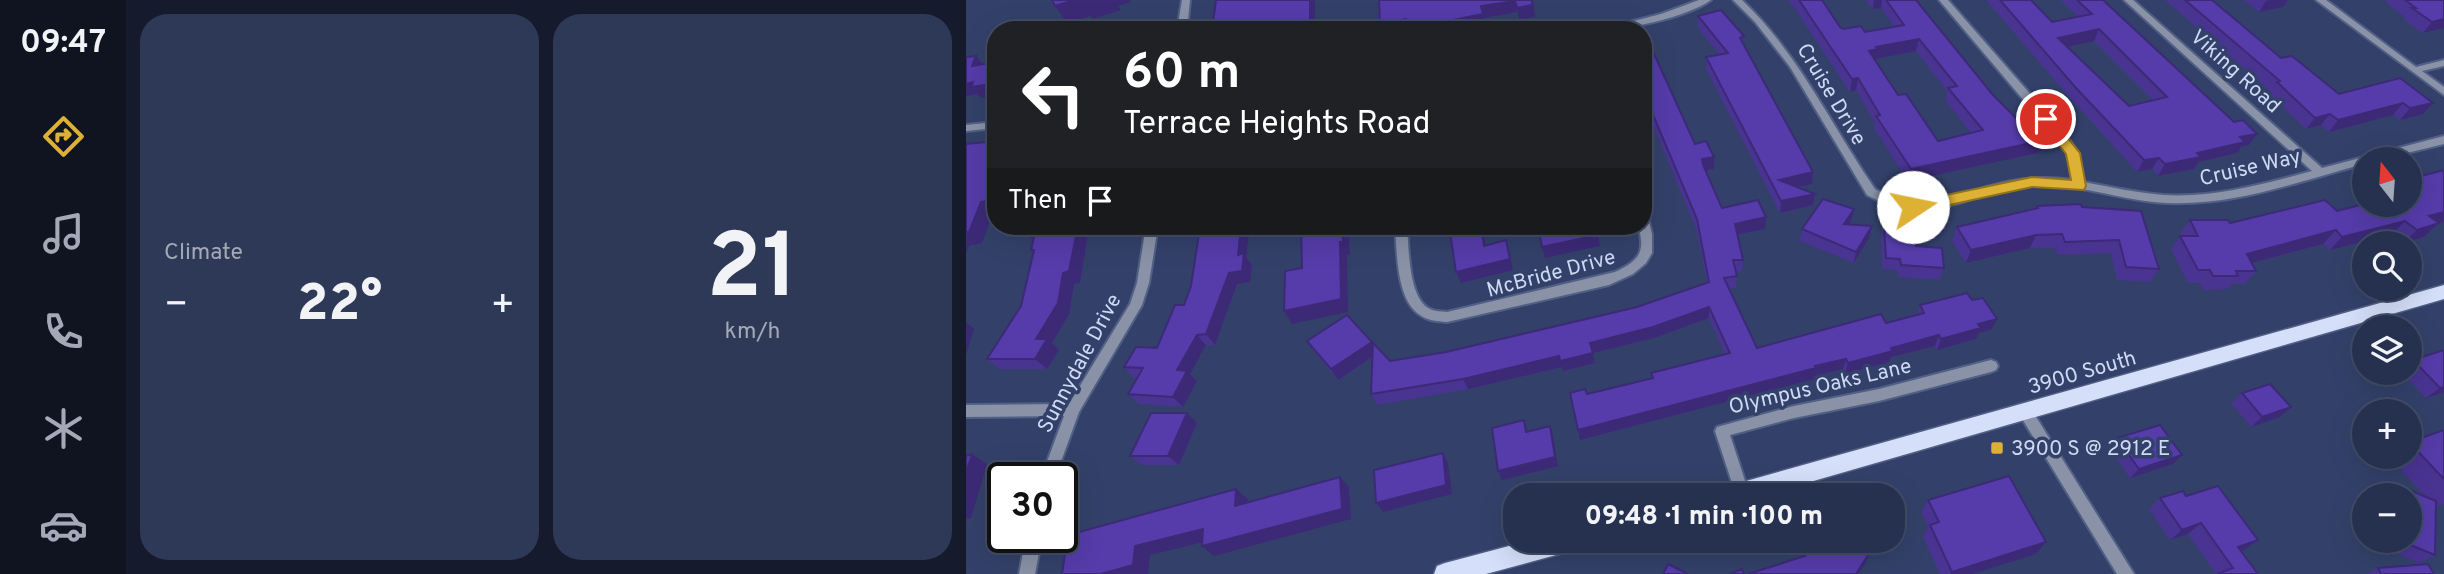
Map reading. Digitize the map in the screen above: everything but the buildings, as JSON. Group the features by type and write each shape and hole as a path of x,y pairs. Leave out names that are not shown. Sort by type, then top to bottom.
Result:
{"main road":[{"name":"3900 South","path":"1777,483 2026,414 2444,292"},
{"path":"1445,574 1522,553"}],"street":[{"path":"1183,21 1186,0"},
{"path":"1642,21 1707,0"},
{"name":"Cruise Drive","path":"1737,0 1768,28 1871,192 1881,200 1895,205"},
{"path":"1943,0 2068,146 2078,168 2079,186"},
{"name":"Viking Road","path":"2128,0 2319,172"},
{"path":"2320,0 2444,92"},
{"path":"2414,70 2444,63"},
{"path":"966,128 987,126"},
{"name":"Cruise Way","path":"2417,147 2444,140"},
{"name":"Cruise Way","path":"1895,205 1930,205 2032,182 2191,200 2219,197 2352,164"},
{"name":"Sunnydale Drive","path":"1054,462 1073,410 1136,304 1143,284 1151,235"},
{"name":"McBride Drive","path":"1402,235 1407,285 1413,301 1425,313 1447,317 1609,280 1631,271 1645,259 1648,243 1646,235"},
{"name":"Olympus Oaks Lane","path":"1734,483 1722,431 1794,412 1879,396 1991,366"},
{"path":"966,411 1073,410"},
{"path":"2026,414 2126,574"},
{"path":"1027,574 1031,553"}],"place":[{"name":"3900 S @ 2912 E","path":"1997,448"}],"route":[{"path":"1913,207 2015,184 2049,182 2079,186 2078,168 2073,153 2046,119"}]}
